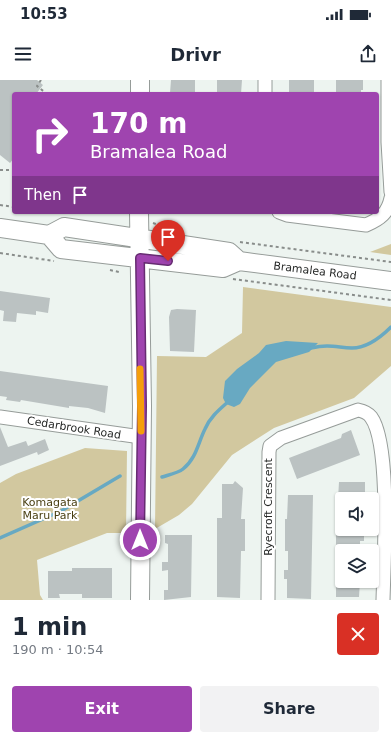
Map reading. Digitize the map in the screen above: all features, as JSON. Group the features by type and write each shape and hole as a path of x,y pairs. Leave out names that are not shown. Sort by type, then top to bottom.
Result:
{"main road":[{"path":"140,80 140,92"},
{"path":"139,214 141,437 140,600"},
{"name":"Bramalea Road","path":"239,261 229,252 64,227 50,235 61,248 223,268 239,261 391,281"},
{"path":"0,228 50,235"}],"street":[{"path":"265,80 265,92"},
{"path":"388,80 388,142 391,192"},
{"path":"284,214 366,225 378,220 385,214 391,198"},
{"name":"Ryecroft Crescent","path":"268,600 270,446 281,438 358,410 371,417 376,426 383,448 385,470 383,600"},
{"name":"Cedarbrook Road","path":"2,419 141,437"}],"path":[{"path":"41,80 37,86 45,92"},
{"path":"0,170 12,170"},
{"path":"0,205 12,207"},
{"path":"240,242 391,262"},
{"path":"225,278 391,300"}],"green space":[{"path":"391,244 391,255 370,252"},
{"path":"243,287 391,307 391,366 354,398 274,428 232,455 192,504 179,515 155,529 157,356 206,357 242,333"},
{"name":"Komagata Maru Park","path":"85,448 127,451 126,533 107,533 37,560 40,595 43,600 0,600 0,483 16,474"}],"water":[{"path":"286,341 318,343 309,352 276,362 250,388 240,404 234,407 226,404 223,398 225,381 237,369 259,353 266,345"}],"building":[{"path":"0,80 37,80 43,85 38,92 12,92 12,160 10,163 0,155"},
{"path":"171,80 195,80 195,92 170,92"},
{"path":"217,80 242,80 241,92 217,92"},
{"path":"289,80 314,80 314,92 289,92"},
{"path":"336,80 363,80 363,90 361,90 361,92 336,92"},
{"path":"0,291 50,298 48,313 36,311 36,315 17,313 16,322 3,321 4,311 0,310"},
{"path":"171,310 196,310 194,352 170,351 169,317"},
{"path":"0,371 108,386 105,413 88,408 69,406 69,408 21,400 20,402 6,400 7,397 0,396"},
{"path":"0,427 8,447 26,441 28,446 45,439 49,450 38,455 37,452 0,466"},
{"path":"351,430 360,455 297,479 289,458 341,438 342,434"},
{"path":"235,481 243,488 241,519 245,519 245,551 241,551 240,598 217,597 217,518 222,518 222,484 233,484"},
{"path":"339,482 365,482 365,492 338,492"},
{"path":"288,495 313,495 311,599 287,598 287,579 284,579 284,570 288,570 288,551 285,551 285,519 287,519"},
{"path":"165,535 192,535 191,597 164,600 164,590 168,590 168,570 162,571 162,562 168,562 168,544 165,543"},
{"path":"336,536 364,536 364,541 360,541 360,544 336,544"},
{"path":"72,568 112,568 112,598 82,598 82,594 59,594 60,598 48,598 48,571 72,571"},
{"path":"336,588 360,588 359,597 336,597"}],"waterway":[{"path":"311,348 327,346 358,348 378,338 391,327"},
{"path":"162,477 178,472 187,465 194,456 207,425 229,401"},
{"path":"0,538 61,511 120,476"}],"slow traffic":[{"path":"140,369 142,406 141,431"}],"route":[{"path":"140,540 142,406 140,363 140,258 168,261"}]}
